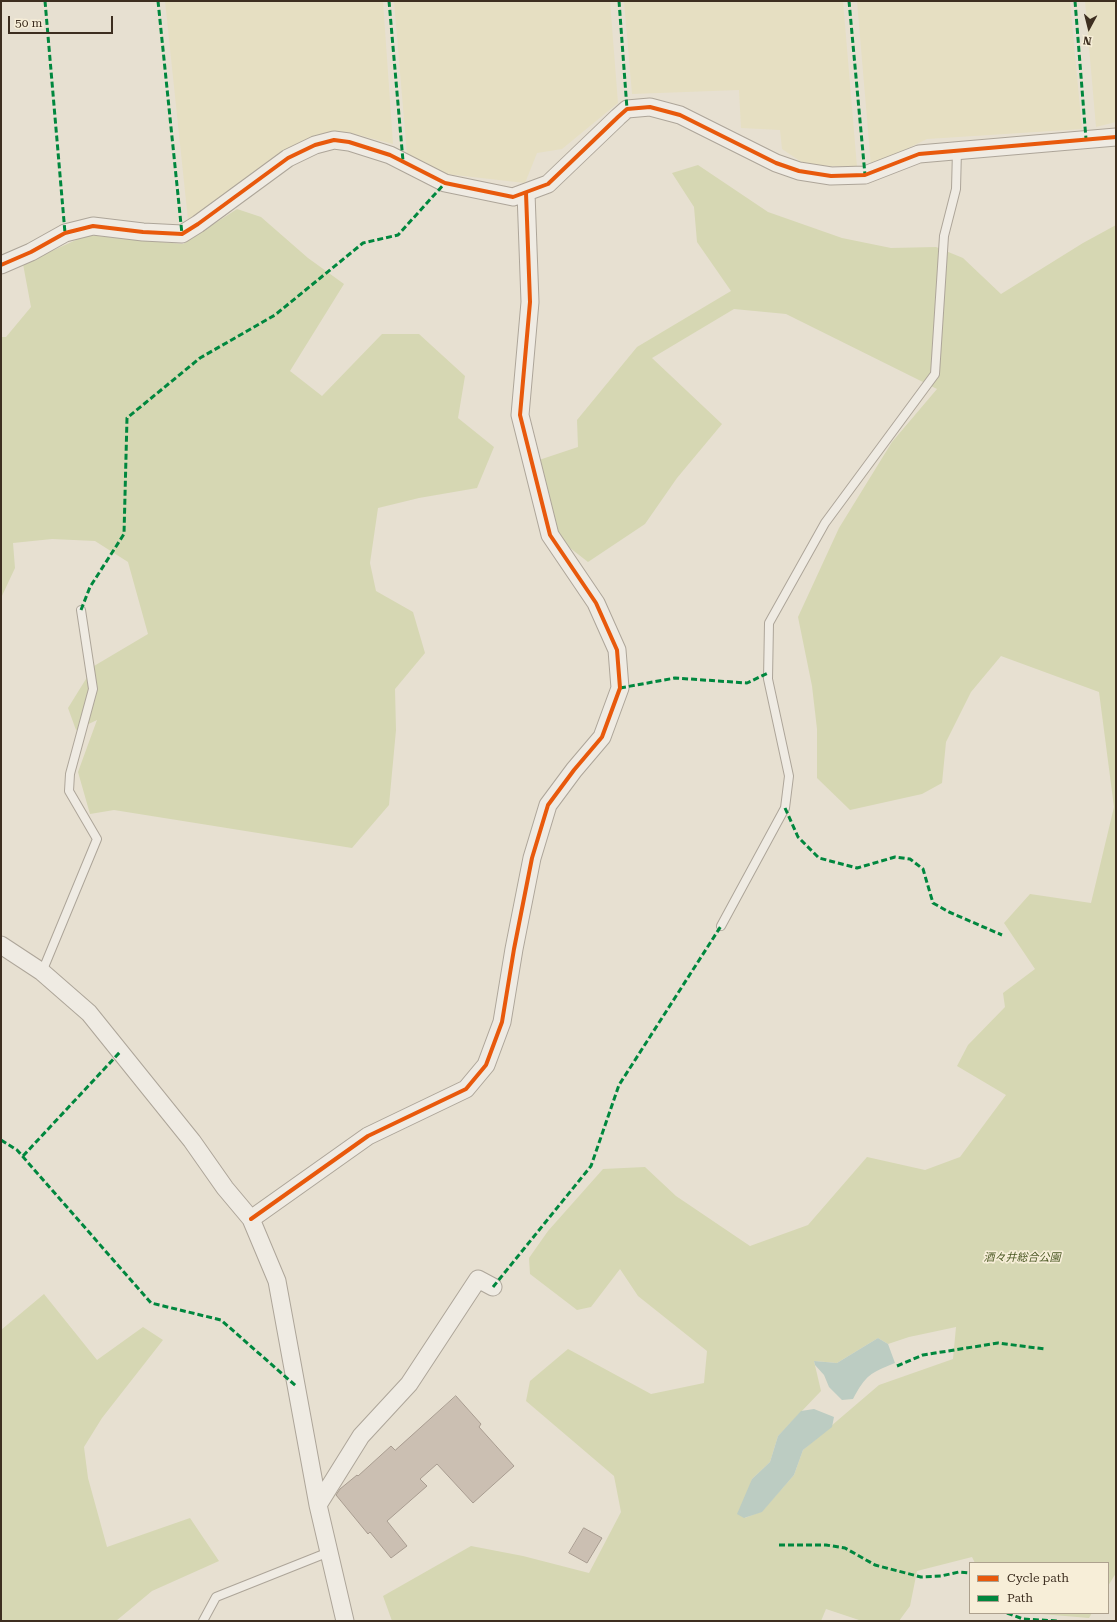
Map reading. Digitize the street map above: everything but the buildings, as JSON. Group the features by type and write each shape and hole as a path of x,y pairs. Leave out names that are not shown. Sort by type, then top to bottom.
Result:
{"street":[{"path":"1,265 31,252 65,233 94,226 143,232 182,234 288,158 315,146 334,140 349,142 390,155 445,183 513,197 548,184 618,116 627,109 636,108 650,108 680,115 776,163 799,171 831,176 865,175 919,154 1116,137"},
{"path":"251,1219 368,1136 466,1089 486,1065 502,1022 514,948 532,858 548,806 574,770 602,737 620,688 617,650 596,603 550,535 520,415 530,302 526,193"},
{"path":"1,945 42,972 89,1013 187,1135 225,1188 251,1219 277,1281 318,1505 345,1621"},
{"path":"318,1505 361,1436 409,1384 478,1279 493,1287"}],"lane":[{"path":"722,926 785,808 790,776 768,679 769,623 824,523 935,374 944,236 956,189 957,150"},
{"path":"42,972 97,839 69,791 70,774 93,689 81,610"},
{"path":"203,1621 216,1597 329,1552"}],"shaded area":[{"path":"165,1 383,1 393,144 347,132 315,135 280,154 198,218 188,220"},
{"path":"394,1 610,1 618,103 562,149 537,153 525,183 446,174 407,155"},
{"path":"624,1 843,1 857,167 806,165 782,149 780,130 741,128 739,90 632,94"},
{"path":"857,1 1070,1 1082,129 927,139 871,166"},
{"path":"1085,1 1116,1 1116,122 1096,127"},
{"path":"878,1338 888,1344 895,1363 874,1372 865,1380 853,1399 842,1400 829,1387 824,1375 815,1365 814,1361 837,1363"},
{"path":"814,1409 834,1417 832,1427 803,1450 794,1475 762,1512 744,1518 737,1514 752,1479 770,1462 778,1436 801,1411"}],"green space":[{"name":"酒々井総合公園","path":"698,165 768,212 842,238 891,248 936,247 963,258 1001,294 1083,243 1116,225 1116,1573 1109,1584 1109,1562 974,1562 972,1557 917,1571 910,1606 899,1621 862,1621 826,1609 821,1621 392,1621 383,1596 471,1546 523,1556 589,1573 621,1512 614,1476 526,1401 530,1381 568,1349 651,1394 704,1383 707,1351 638,1296 620,1269 591,1307 577,1310 530,1274 529,1258 548,1231 603,1169 645,1167 676,1196 750,1246 808,1225 867,1157 925,1170 960,1157 1006,1095 957,1066 968,1045 1005,1007 1003,993 1035,969 1004,923 1030,894 1091,903 1114,807 1099,692 1001,656 971,692 946,742 942,783 922,794 850,810 817,778 817,729 812,686 798,617 839,528 892,442 937,389 786,314 734,309 652,358 722,424 677,478 645,524 588,562 556,537 539,460 578,447 577,420 637,347 731,291 697,242 694,207 672,173","holes":["956,1327 953,1359 879,1385 803,1450 794,1475 762,1511 745,1518 752,1479 770,1462 778,1436 821,1391 814,1361 837,1363 878,1338 888,1344 909,1337"]},
{"path":"237,209 261,217 308,258 344,284 290,371 322,396 382,334 419,334 465,376 458,418 494,447 477,488 419,498 378,508 370,563 376,591 413,612 425,653 395,689 396,730 389,805 352,848 114,810 90,814 78,772 97,720 76,730 68,708 94,666 148,634 128,562 95,541 52,539 13,543 15,568 1,598 1,337 6,337 31,307 23,264 87,235 183,244"},
{"path":"44,1294 97,1360 143,1327 163,1340 102,1418 84,1447 88,1478 107,1547 190,1518 219,1561 152,1591 116,1621 1,1621 1,1330"},
{"path":"1041,1614 1091,1614 1089,1618"}],"marked path":[{"path":"45,1 65,233"},
{"path":"158,1 182,234"},
{"path":"389,1 403,161"},
{"path":"619,1 627,109"},
{"path":"849,1 865,175"},
{"path":"1075,1 1086,139"},
{"path":"81,610 90,587 124,534 127,418 200,358 275,315 363,243 398,235 445,183"},
{"path":"620,688 675,678 747,683 768,673"},
{"path":"785,808 798,837 819,858 857,868 895,857 910,859 923,869 933,903 949,912 1002,935"},
{"path":"493,1287 591,1166 619,1085 721,926"},
{"path":"23,1156 120,1052"},
{"path":"1,1140 17,1150 151,1303 221,1320 296,1386"},
{"path":"897,1366 923,1355 998,1343 1045,1349"},
{"path":"779,1545 826,1545 845,1548 875,1565 921,1577 941,1576 959,1572 969,1573"},
{"path":"1010,1614 1023,1619 1058,1621"}],"cycle path":[{"path":"1,265 31,252 65,233 93,226 143,232 182,234 288,158 315,145 334,140 349,142 390,155 445,183 513,197 548,184 627,109 650,107 680,115 776,163 799,171 831,176 865,175 919,154 1116,137"},
{"path":"251,1219 368,1136 466,1089 486,1065 502,1022 514,949 532,858 548,805 574,770 602,737 620,688 617,650 596,603 550,535 520,415 530,302 526,193"}]}
